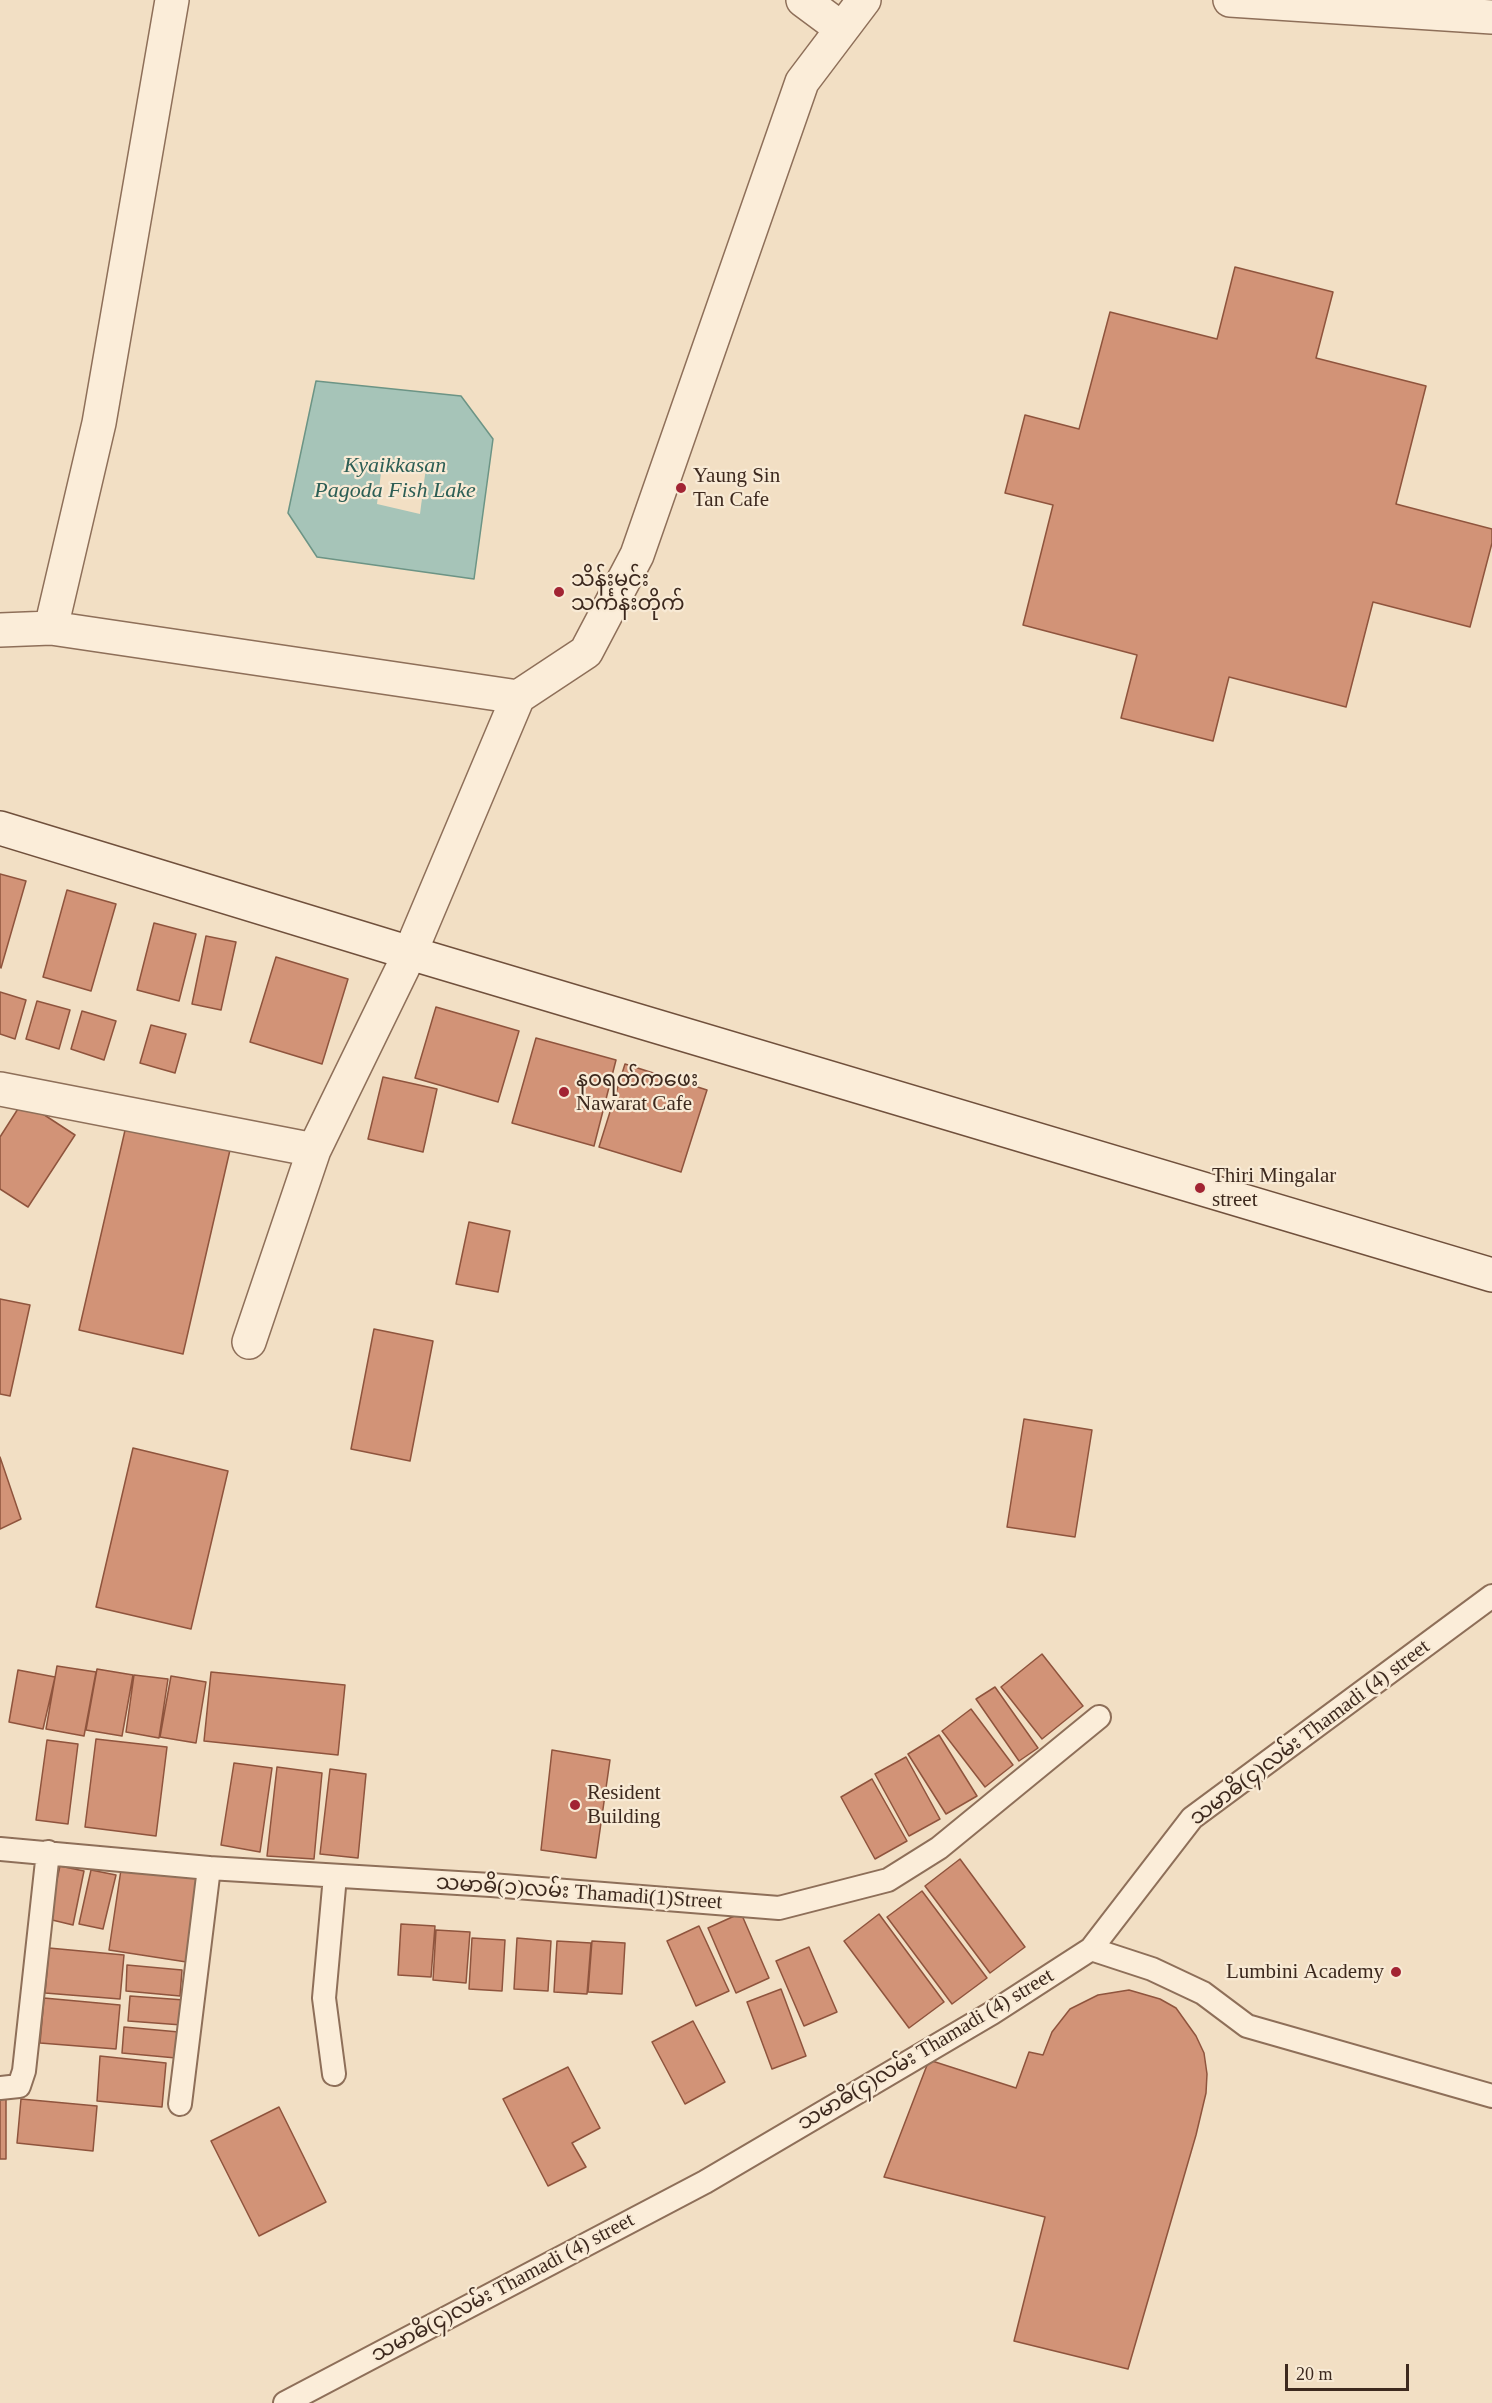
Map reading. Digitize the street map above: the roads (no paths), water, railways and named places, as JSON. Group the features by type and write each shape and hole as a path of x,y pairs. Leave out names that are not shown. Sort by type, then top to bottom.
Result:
{"street":[{"path":"51,628 99,423 172,0"},
{"path":"803,0 842,29"},
{"path":"249,1342 314,1150 410,953 518,696 586,651 637,555 802,82 864,0"},
{"path":"1230,0 1338,4 1492,17"},
{"path":"0,630 51,628 518,696"},
{"path":"0,828 410,953 1492,1275"},
{"path":"0,1089 314,1150"}],"lane":[{"name":"သမာဓိ(၄)လမ်း Thamadi (4) street","path":"285,2403 705,2182 992,2013 1091,1949 1192,1818 1492,1596"},
{"name":"သမာဓိ(၁)လမ်း Thamadi(1)Street","path":"0,1849 209,1868 491,1885 779,1908 888,1880 939,1848 1099,1717"},
{"path":"0,2088 19,2086 24,2071 48,1852"},
{"path":"180,2104 209,1868"},
{"path":"334,2074 324,1998 335,1876"},
{"path":"1091,1949 1152,1969 1203,1993 1247,2026 1492,2096"}],"water":[{"name":"Kyaikkasan Pagoda Fish Lake","path":"316,381 461,396 493,439 474,579 317,557 288,513"}],"place":[{"name":"Yaung Sin Tan Cafe","path":"681,488"},
{"name":"သိန်းမင်း သင်္ကန်းတိုက်","path":"559,592"},
{"name":"နဝရတ်ကဖေး Nawarat Cafe","path":"564,1092"},
{"name":"Thiri Mingalar street","path":"1200,1188"},
{"name":"Resident Building","path":"575,1805"},
{"name":"Lumbini Academy","path":"1396,1972"}]}
